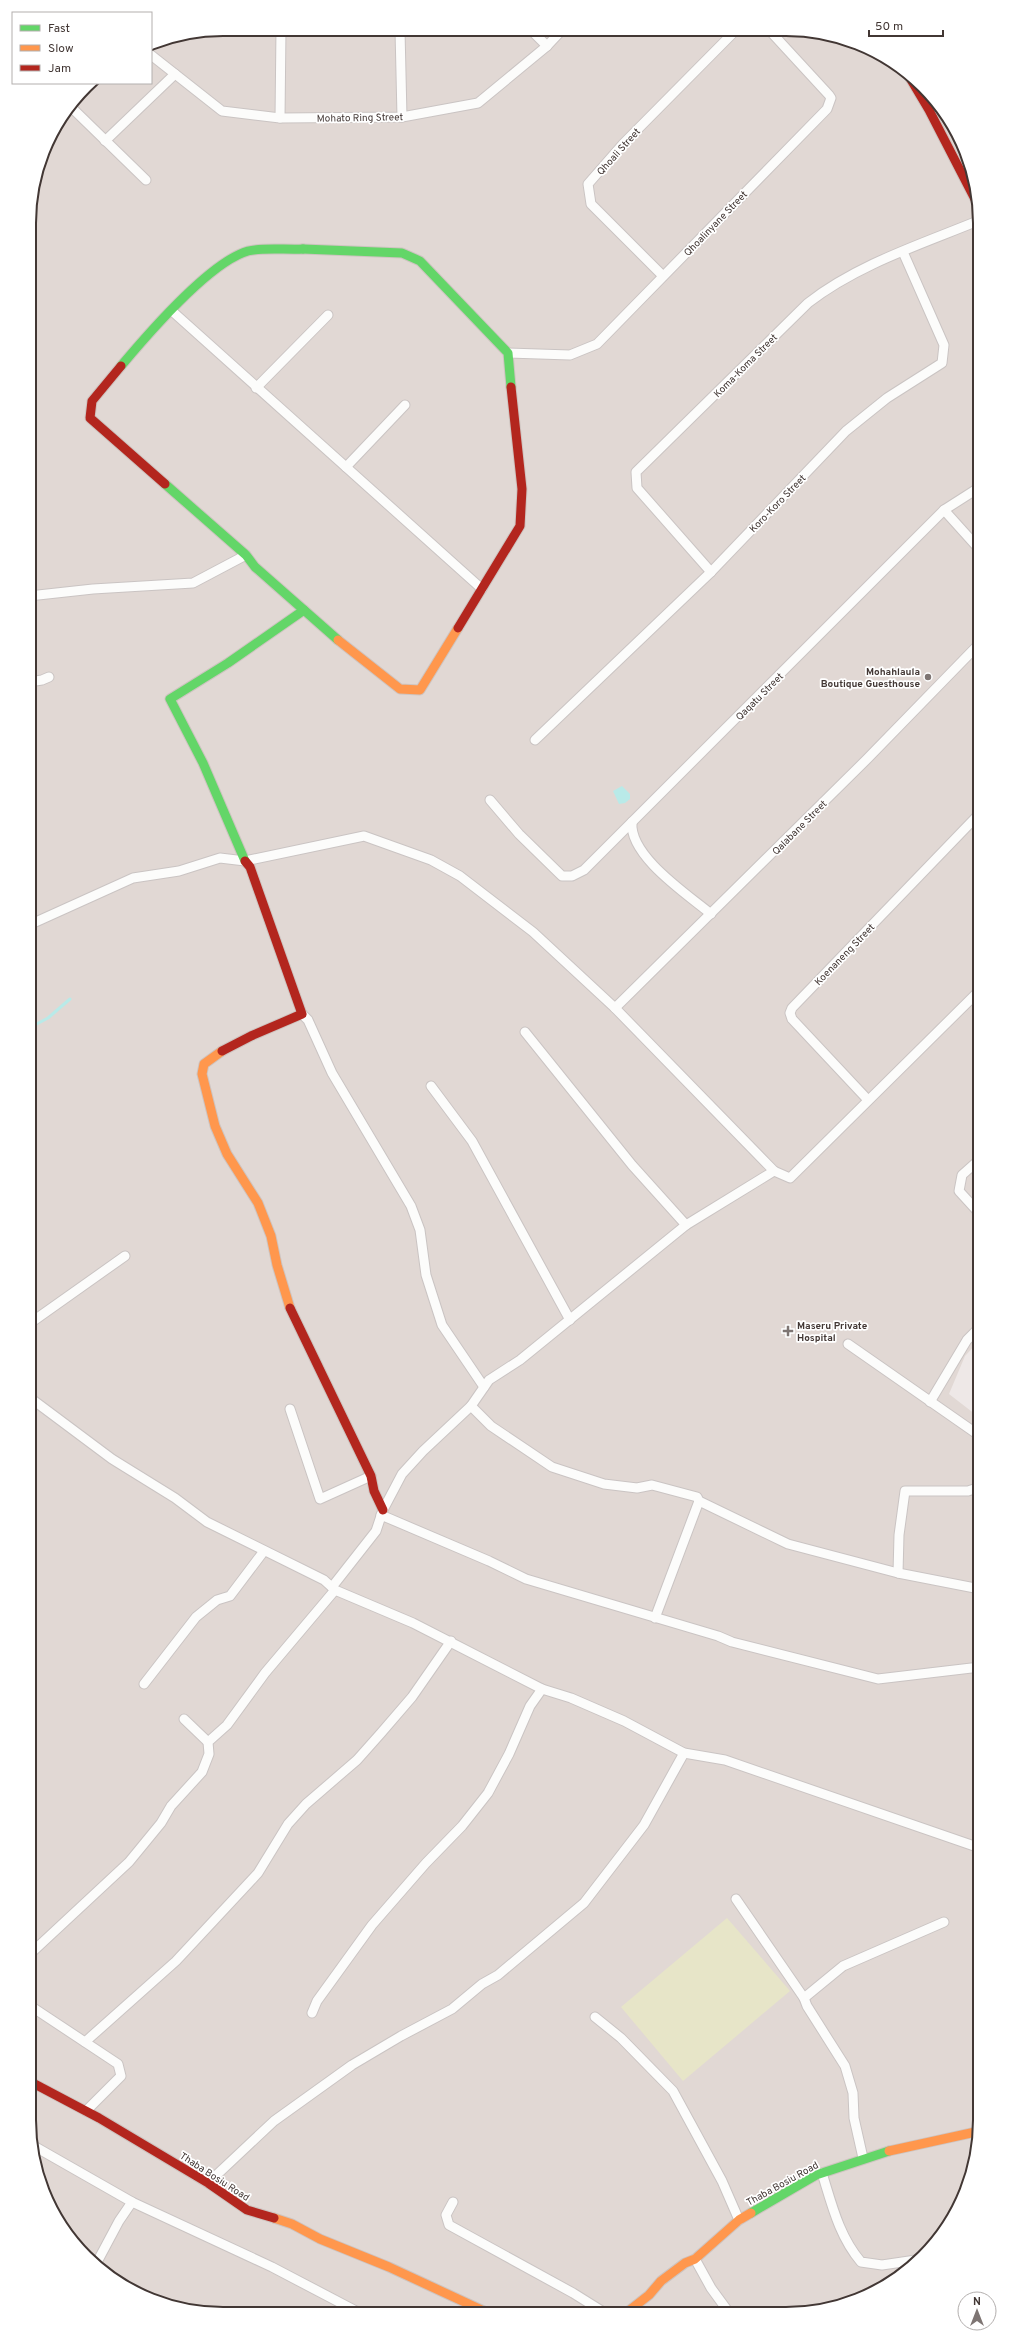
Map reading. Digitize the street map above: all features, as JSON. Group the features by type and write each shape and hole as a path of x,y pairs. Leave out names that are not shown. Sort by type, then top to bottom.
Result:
{"street":[{"path":"280,118 281,36"},
{"path":"400,36 402,118"},
{"path":"537,36 547,46"},
{"name":"Mohato Ring Street","path":"152,56 222,111 280,118 402,118 478,103 547,46 556,36"},
{"name":"Qhoali Street","path":"663,276 591,204 588,184 623,144 730,36"},
{"name":"Qhoalinyane Street","path":"508,353 570,355 597,344 827,109 831,98 830,95 774,36"},
{"path":"105,141 175,74"},
{"path":"917,90 969,188"},
{"path":"74,110 146,180"},
{"name":"Koma-Koma Street","path":"711,572 637,488 636,472 808,303 832,285 904,252 973,223"},
{"path":"303,249 402,253 420,262 508,353 522,489 520,526 420,690 400,689 304,610 255,567 246,555 90,418 92,402 132,353 172,311 224,262 249,250 303,249"},
{"name":"Koro-Koro Street","path":"534,740 711,572 846,431 887,398 942,363 944,345 904,252"},
{"path":"172,311 256,388 482,589"},
{"path":"256,388 328,315"},
{"path":"346,467 405,405"},
{"name":"Qaqatu Street","path":"490,800 519,834 562,876 572,876 584,870 944,510 973,492"},
{"path":"944,510 973,542"},
{"path":"36,595 93,589 193,583 246,555"},
{"path":"304,610 228,663 170,699 202,763 245,861 250,867 302,1014 308,1020 332,1073 412,1206 420,1230 426,1275 442,1325 484,1387"},
{"name":"Qalabane Street","path":"615,1008 711,914 973,650"},
{"path":"36,681 49,677"},
{"name":"Koenaneng Street","path":"868,1100 792,1019 790,1014 792,1008 973,820"},
{"path":"632,822 632,834 644,854 664,874 711,914"},
{"path":"36,922 133,878 179,871 220,858 245,861 364,836 431,860 460,876 533,932 615,1008 774,1171 790,1178 973,997"},
{"path":"302,1014 249,1035 214,1056 204,1064 202,1074 215,1126 227,1154 258,1203 271,1236 277,1265 293,1317 336,1399 371,1476 374,1491 382,1512 526,1579 718,1636 732,1642 878,1679 973,1668"},
{"path":"525,1032 632,1165 686,1225"},
{"path":"431,1086 472,1141 570,1320"},
{"path":"973,1165 962,1175 959,1191 973,1206"},
{"path":"208,1742 227,1725 265,1673 334,1588 376,1531 382,1512 402,1474 423,1451 471,1406 484,1387 495,1375 520,1360 686,1225 774,1171"},
{"path":"36,1319 125,1256"},
{"path":"930,1402 967,1340 973,1334"},
{"path":"848,1344 973,1431"},
{"path":"36,1402 112,1459 175,1498 206,1522 324,1580 334,1588 451,1641 542,1688 571,1698 624,1721 684,1752 725,1760 973,1846"},
{"path":"471,1406 501,1434 552,1467 604,1484 637,1488 652,1485 697,1497 699,1501 788,1544 898,1573 973,1588"},
{"path":"290,1409 320,1499 371,1476"},
{"path":"898,1573 899,1535 905,1491 968,1491 973,1489"},
{"path":"655,1618 699,1501"},
{"path":"144,1684 196,1617 217,1600 230,1596 264,1550"},
{"path":"86,2042 176,1961 258,1873 288,1824 306,1804 357,1760 412,1697 451,1641"},
{"path":"312,2013 317,2001 372,1925 426,1863 462,1826 488,1793 509,1754 530,1706 542,1688"},
{"path":"36,1948 129,1862 161,1823 171,1806 202,1772 209,1754 208,1742 184,1719"},
{"path":"208,2182 274,2121 352,2065 401,2036 452,2009 482,1984 498,1975 584,1903 644,1825 684,1752"},
{"path":"736,1899 804,1998 811,2014 845,2066 853,2092 854,2118 863,2158"},
{"path":"804,1998 843,1966 944,1922"},
{"path":"36,2010 118,2064 121,2076 86,2112"},
{"path":"595,2016 621,2038 673,2091 722,2181 739,2220"},
{"name":"Thaba Bosiu Road","path":"36,2085 208,2182 247,2210 292,2224 320,2239 475,2307"},
{"name":"Thaba Bosiu Road","path":"634,2307 649,2295 661,2281 685,2263 695,2259 739,2220 822,2173 878,2153 922,2145 973,2133"},
{"path":"39,2149 132,2202 272,2268 348,2307"},
{"path":"822,2173 836,2222 852,2252 861,2262 882,2265 908,2261"},
{"path":"99,2259 119,2221 132,2202"},
{"path":"453,2202 446,2215 449,2225 573,2293 595,2307"},
{"path":"695,2259 711,2288 725,2307"}],"shaded area":[{"path":"211,36 798,36 834,42 857,50 879,61 900,75 918,91 934,109 948,130 959,152 967,175 973,211 973,1347 965,1356 949,1394 973,1413 973,2132 967,2168 954,2202 934,2234 918,2252 900,2268 868,2288 834,2301 798,2307 211,2307 175,2301 141,2288 109,2268 91,2252 75,2234 55,2202 42,2168 36,2132 36,211 42,175 50,152 61,130 75,109 99,84 152,84 152,50 175,42"},
{"path":"727,1918 790,1991 683,2081 621,2007"}],"water":[{"path":"622,786 630,794 630,799 625,803 619,804 613,791"}],"waterway":[{"path":"36,1024 48,1018 70,999"}],"traffic: fast":[{"path":"303,249 402,253 420,261 508,353 511,387"},
{"path":"121,366 146,336 180,301 216,269 233,258 248,251 254,250 303,249"},
{"path":"165,484 246,555 255,567 338,640"},
{"path":"245,861 203,763 170,699 228,663 304,610"},
{"path":"751,2213 816,2175 889,2151"}],"traffic: slow":[{"path":"338,640 400,689 420,690 458,628"},
{"path":"222,1051 204,1064 202,1074 215,1126 227,1154 258,1203 271,1236 277,1265 290,1308"},
{"path":"889,2151 973,2133"},
{"path":"634,2307 649,2295 661,2281 685,2263 695,2259 739,2220 751,2213"},
{"path":"274,2218 292,2224 320,2239 389,2267 475,2307"}],"traffic: jam":[{"path":"917,90 969,188"},
{"path":"121,366 92,401 90,418 165,484"},
{"path":"458,628 520,526 522,489 511,387"},
{"path":"222,1051 251,1036 302,1014 250,867 245,861"},
{"path":"290,1308 371,1476 374,1491 383,1510"},
{"path":"36,2085 99,2118 208,2183 247,2210 274,2218"}],"place":[{"name":"Mohahlaula Boutique Guesthouse","path":"928,677"},
{"name":"Maseru Private Hospital","path":"788,1331"}]}
